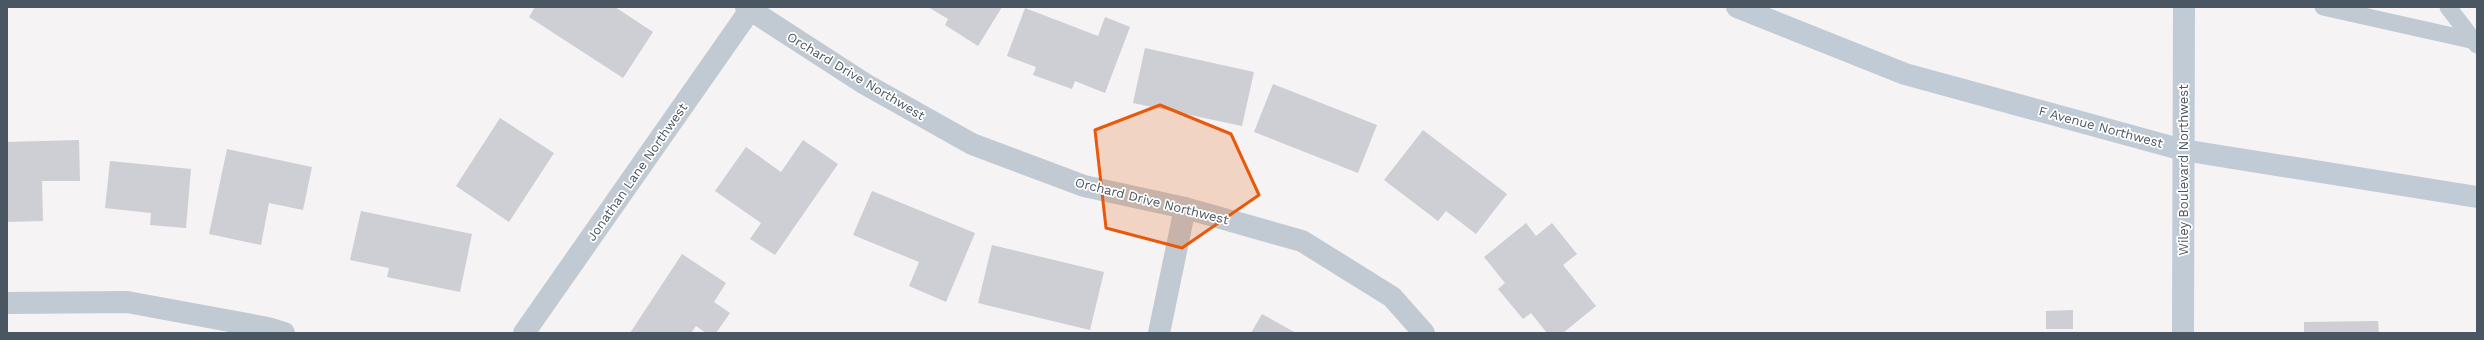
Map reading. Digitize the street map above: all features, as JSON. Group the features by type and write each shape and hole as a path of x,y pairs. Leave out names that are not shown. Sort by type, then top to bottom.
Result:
{"main road":[{"name":"F Avenue Northwest","path":"1737,7 1905,74 2183,150 2477,197"},
{"name":"Wiley Boulevard Northwest","path":"2184,7 2184,333"}],"street":[{"name":"Orchard Drive Northwest","path":"748,9 865,84 972,144 1084,186 1185,208 1302,241 1392,297 1424,333"},
{"name":"Jonathan Lane Northwest","path":"524,333 748,9"},
{"path":"1159,333 1185,208"},
{"path":"7,303 127,302 268,328 284,333"}],"lane":[{"path":"2323,7 2476,44"},
{"path":"2448,7 2476,44"}],"highlighted area":[{"path":"1160,105 1231,134 1259,195 1182,248 1106,228 1095,130"}],"building":[{"path":"535,7 615,7 653,32 623,78 529,17"},
{"path":"928,7 1002,7 978,46 945,25 948,19"},
{"path":"1025,8 1098,36 1105,17 1130,27 1105,93 1075,81 1072,89 1033,75 1036,67 1007,56"},
{"path":"1145,48 1254,72 1242,126 1133,103"},
{"path":"1273,84 1377,125 1358,173 1254,132"},
{"path":"500,118 554,153 509,222 456,186"},
{"path":"1423,130 1507,194 1476,234 1446,211 1438,221 1384,180"},
{"path":"79,140 80,181 42,181 43,221 7,222 7,142"},
{"path":"803,140 838,164 775,255 750,239 761,223 715,191 746,147 781,172"},
{"path":"227,149 312,167 303,210 269,203 261,245 209,234"},
{"path":"110,161 191,169 186,228 150,225 151,213 105,208"},
{"path":"872,191 975,233 946,302 909,286 919,262 853,235"},
{"path":"361,211 472,234 460,292 387,277 389,268 350,260"},
{"path":"1526,223 1536,236 1552,223 1577,254 1563,265 1596,306 1563,333 1547,333 1531,313 1523,319 1498,289 1505,283 1484,257"},
{"path":"992,245 1104,272 1090,330 978,303"},
{"path":"682,254 726,283 714,302 730,313 716,333 706,333 696,326 691,333 630,333"},
{"path":"2073,310 2073,329 2046,329 2046,311"},
{"path":"1262,314 1296,333 1251,333"},
{"path":"2378,321 2379,333 2304,333 2304,322"}]}
